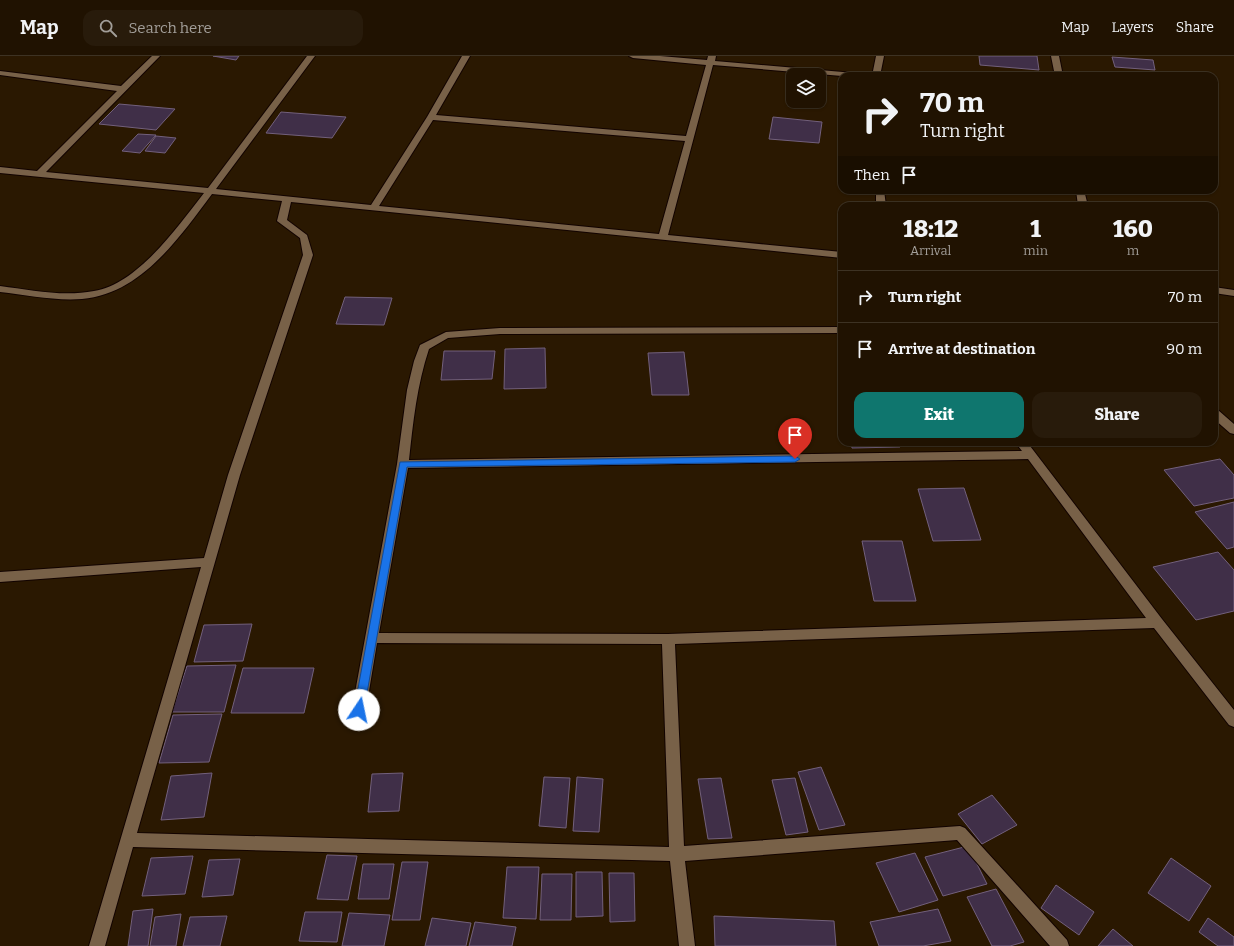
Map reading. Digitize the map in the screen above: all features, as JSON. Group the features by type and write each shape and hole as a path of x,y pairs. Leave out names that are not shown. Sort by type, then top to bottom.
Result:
{"street":[{"path":"39,174 156,56"},
{"path":"0,289 76,297 92,296 110,291 128,281 156,257 209,192 311,56"},
{"path":"373,208 431,117 466,56"},
{"path":"633,56 711,59 838,73"},
{"path":"877,72 880,56"},
{"path":"1055,56 1058,72"},
{"path":"663,237 711,59"},
{"path":"0,73 123,89"},
{"path":"431,117 689,139"},
{"path":"0,170 838,255"},
{"path":"97,946 234,475 308,255 304,237 282,221 287,199"},
{"path":"1218,290 1234,292"},
{"path":"359,710 403,464 407,423 418,364 424,347 446,335 500,331 838,330"},
{"path":"1218,416 1234,430"},
{"path":"1024,446 1157,624 1234,721"},
{"path":"403,464 1031,455"},
{"path":"0,578 209,562"},
{"path":"372,638 668,639 1157,624"},
{"path":"668,639 677,854 687,946"},
{"path":"127,840 677,854 960,832 1061,946"}],"building":[{"path":"213,56 239,56 236,60"},
{"path":"979,56 1037,56 1039,70 980,65"},
{"path":"1112,57 1153,60 1155,70 1115,67"},
{"path":"119,104 175,109 156,130 99,124"},
{"path":"281,112 346,117 332,138 266,133"},
{"path":"773,117 822,122 819,143 769,139"},
{"path":"138,134 156,135 140,153 122,151"},
{"path":"156,136 176,138 165,153 145,151"},
{"path":"345,297 392,298 384,325 336,324"},
{"path":"545,348 546,388 504,389 505,349"},
{"path":"444,351 495,351 492,379 441,380"},
{"path":"684,352 689,395 652,395 648,353"},
{"path":"852,446 900,447 852,448"},
{"path":"1220,459 1234,475 1234,498 1194,506 1164,470"},
{"path":"964,488 981,540 933,541 918,489"},
{"path":"1234,502 1234,547 1227,549 1195,512"},
{"path":"862,541 902,541 916,601 874,601"},
{"path":"1218,552 1234,570 1234,611 1196,620 1153,567"},
{"path":"252,624 243,661 194,662 204,625"},
{"path":"236,665 224,712 172,712 187,666"},
{"path":"243,668 314,668 304,713 231,713"},
{"path":"222,714 209,762 159,763 173,715"},
{"path":"821,767 845,825 819,830 798,772"},
{"path":"212,773 204,817 161,820 171,776"},
{"path":"403,773 399,811 368,812 372,774"},
{"path":"544,777 570,778 566,828 539,826"},
{"path":"577,777 603,779 599,832 573,831"},
{"path":"721,778 732,838 708,839 698,779"},
{"path":"795,778 808,832 786,835 772,780"},
{"path":"992,795 1017,825 982,844 958,814"},
{"path":"968,846 987,884 943,896 925,857"},
{"path":"915,853 938,900 899,912 876,863"},
{"path":"327,855 357,856 348,900 317,899"},
{"path":"193,856 185,894 142,896 151,858"},
{"path":"1171,858 1211,886 1189,921 1148,893"},
{"path":"240,859 233,895 202,897 209,860"},
{"path":"402,862 428,862 420,920 392,920"},
{"path":"363,864 394,864 389,899 358,899"},
{"path":"507,867 539,867 536,919 503,918"},
{"path":"576,872 602,872 603,916 576,917"},
{"path":"609,873 634,873 635,921 610,922"},
{"path":"542,874 572,874 571,920 540,920"},
{"path":"1056,885 1094,912 1079,935 1041,908"},
{"path":"996,889 1024,942 1010,946 992,946 967,897"},
{"path":"153,909 148,946 128,946 133,911"},
{"path":"938,909 951,941 923,946 879,946 870,922"},
{"path":"305,912 342,912 337,942 299,941"},
{"path":"349,913 390,915 384,946 342,946"},
{"path":"181,914 176,946 150,946 155,917"},
{"path":"227,916 220,946 183,946 190,917"},
{"path":"714,916 834,921 836,946 715,946"},
{"path":"432,918 471,923 466,946 425,946"},
{"path":"1208,918 1234,937 1234,946 1218,946 1199,932"},
{"path":"475,922 516,927 512,946 469,946"},
{"path":"1113,929 1133,946 1098,946"}],"route":[{"path":"359,710 403,464 795,459"}]}
